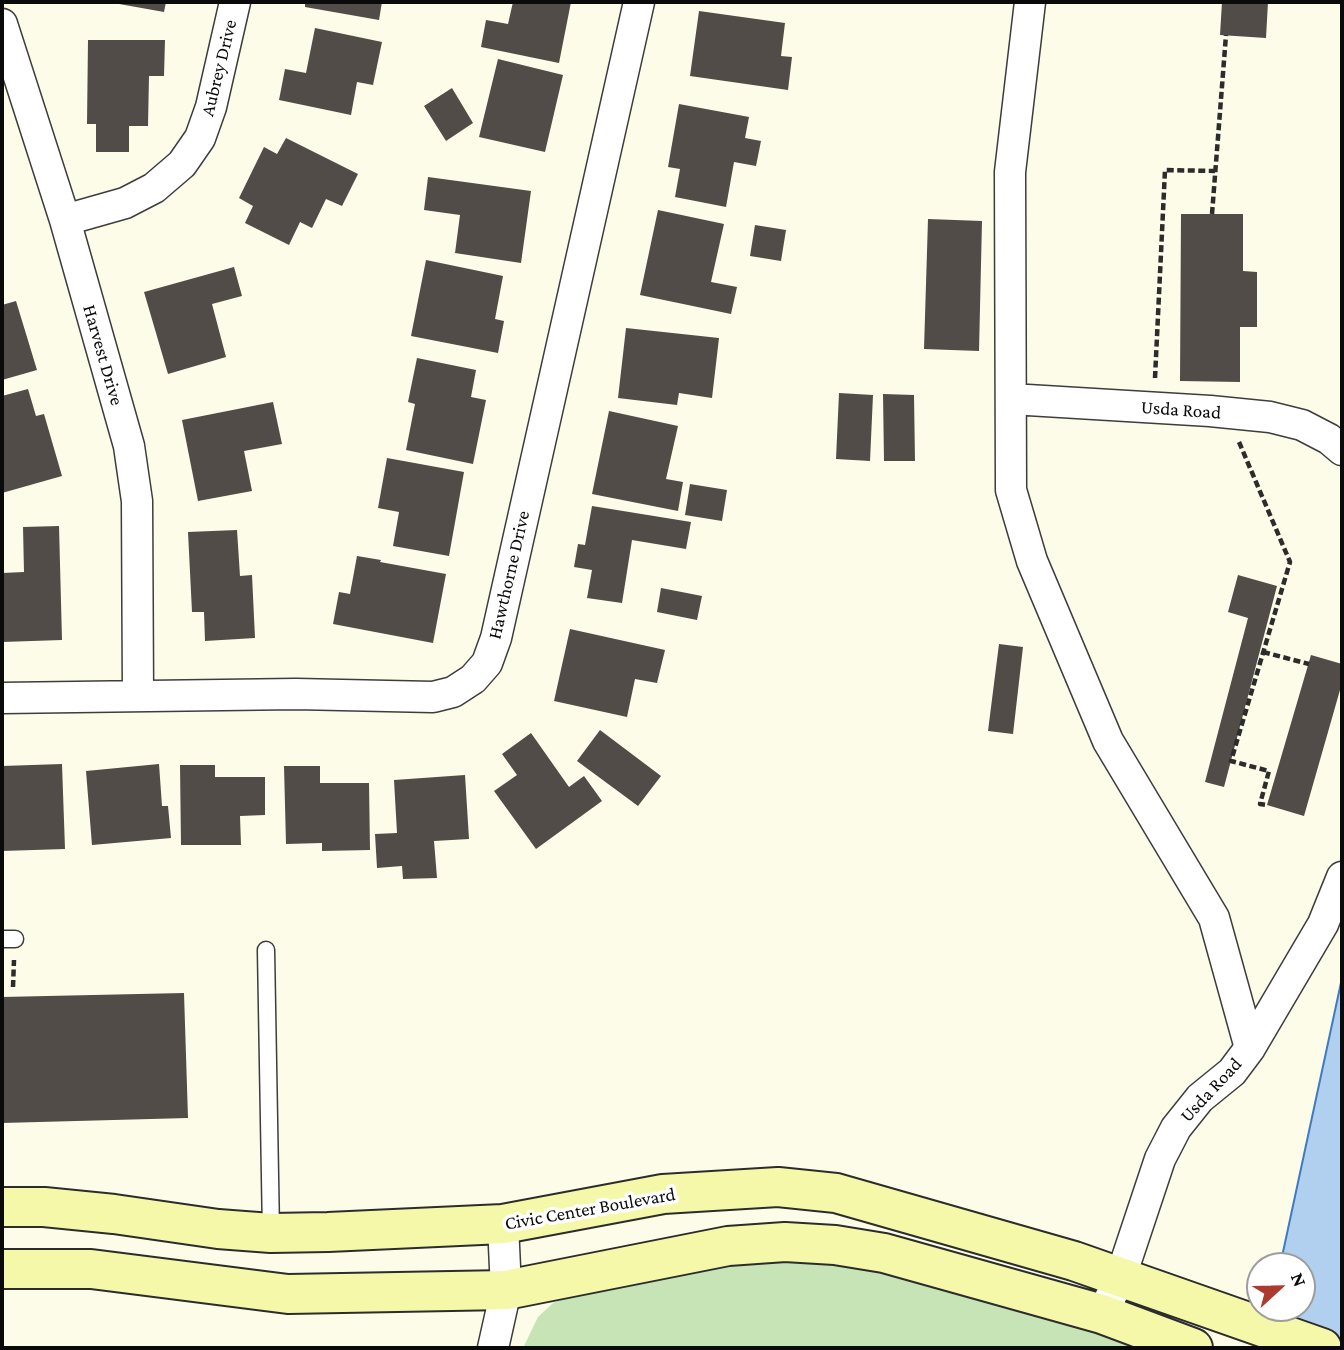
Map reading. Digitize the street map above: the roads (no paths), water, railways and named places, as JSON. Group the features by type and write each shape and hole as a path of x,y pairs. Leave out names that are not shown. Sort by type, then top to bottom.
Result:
{"street":[{"name":"Aubrey Drive","path":"65,220 125,203 154,188 182,164 200,138 211,107 235,2"},
{"name":"Hawthorne Drive","path":"2,698 296,694 433,697 453,692 473,679 487,663 496,638 639,2"},
{"path":"1030,2 1010,172 1011,490 1032,561 1108,741 1214,918 1250,1048"},
{"name":"Harvest Drive","path":"2,24 65,220 134,470 137,501 138,696"},
{"name":"Usda Road","path":"1011,399 1270,417 1301,425 1329,439 1342,450"},
{"name":"Usda Road","path":"1102,1314 1121,1276 1160,1159 1176,1128 1200,1098 1232,1072 1250,1048 1323,924 1342,877"},
{"name":"Civic Center Boulevard","path":"2,1208 114,1214 218,1229 271,1233 503,1224 663,1194 778,1187 836,1194 1062,1257 1322,1348"},
{"path":"493,1348 506,1290 503,1224"},
{"path":"2,1269 91,1269 288,1294 506,1290 715,1248 785,1242 835,1245 884,1253 1102,1314 1193,1348"}],"lane":[{"path":"266,950 271,1233"}],"water":[{"path":"1342,978 1342,1348 1261,1348 1268,1322 1316,1322 1316,1252 1283,1252"}]}
